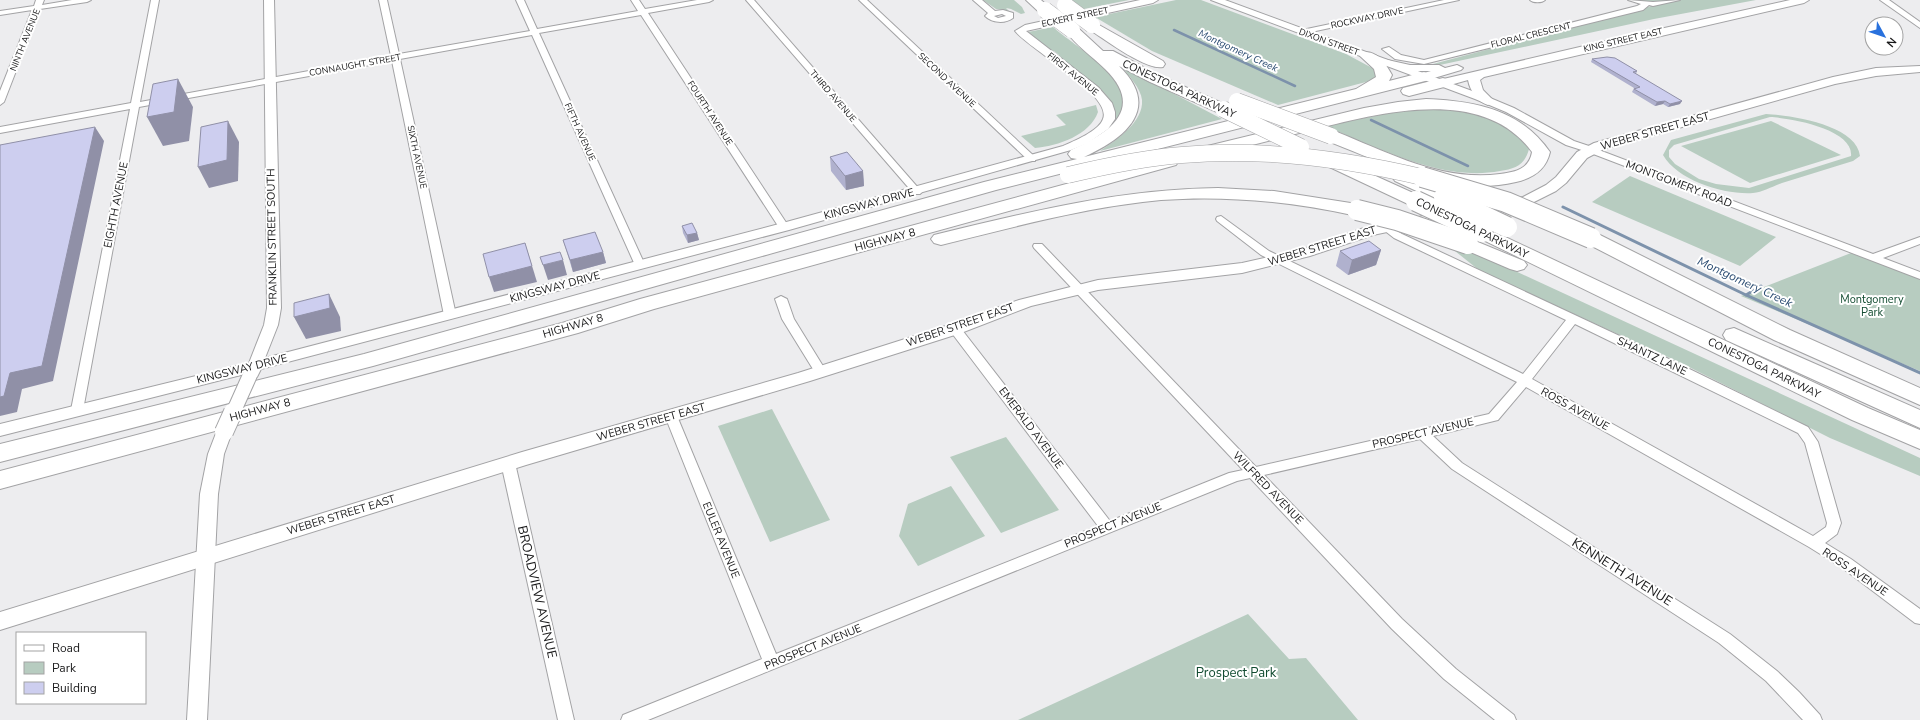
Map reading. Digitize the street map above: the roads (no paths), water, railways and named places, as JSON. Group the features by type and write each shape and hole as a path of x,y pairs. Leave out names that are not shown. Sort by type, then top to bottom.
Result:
{"highway":[{"name":"CONESTOGA PARKWAY","path":"1033,0 1072,30 1119,61 1416,201 1475,238"},
{"name":"CONESTOGA PARKWAY","path":"1061,3 1092,25 1140,55 1177,73 1237,101 1326,137 1444,197 1756,346 1920,420"},
{"path":"990,186 1089,149 1108,139 1126,120 1130,110 1131,100 1124,80 1072,30"},
{"path":"1359,94 1383,78 1384,75 1380,67 1367,56"},
{"path":"990,186 1424,77"},
{"path":"1145,167 1276,126 1443,83"},
{"path":"1397,95 1437,94 1488,101"},
{"path":"1145,167 1344,117 1410,105 1456,106 1495,116 1522,130 1532,138 1541,152 1540,159 1529,172 1502,180 1464,180 1426,171 1326,137"},
{"path":"364,361 588,306 1068,175 1125,163 1199,154 1243,154 1300,157 1395,171 1477,192 1532,212 1591,238 1782,335 1920,397"},
{"name":"HIGHWAY 8","path":"0,480 570,328 647,304 965,218 1145,167"},
{"name":"HIGHWAY 8","path":"0,453 364,361 990,186"},
{"path":"570,328 1043,215 1135,198 1212,194 1255,194 1295,199 1357,210 1475,238 1512,262 1793,392 1860,414 1920,440"}],"main road":[{"name":"KING STREET EAST","path":"1424,77 1461,67 1767,1 1778,0"},
{"name":"KING STREET EAST","path":"1443,83 1804,0"},
{"path":"1383,62 1421,69 1461,67"},
{"name":"WEBER STREET EAST","path":"0,621 508,463 820,371 955,329 1025,303 1079,289 1140,279 1235,269 1279,260 1385,227 1527,200 1551,188 1561,180 1582,155 1604,144 1833,81 1876,72 1920,68"},
{"path":"1479,75 1474,79 1474,86 1476,90 1488,101"}],"street":[{"path":"0,13 39,4 87,0"},
{"name":"EIGHTH AVENUE","path":"77,410 155,0"},
{"name":"FRANKLIN STREET SOUTH","path":"197,720 204,558 211,475 216,454 224,432 253,370 271,325 274,308 269,0"},
{"name":"SIXTH AVENUE","path":"383,0 450,315"},
{"name":"FIFTH AVENUE","path":"520,0 640,265"},
{"name":"FOURTH AVENUE","path":"635,0 784,227"},
{"name":"CONNAUGHT STREET","path":"0,130 709,0"},
{"name":"THIRD AVENUE","path":"750,0 917,192"},
{"name":"SECOND AVENUE","path":"863,0 1032,159"},
{"path":"977,0 993,13"},
{"name":"ECKERT STREET","path":"1021,30 1153,0"},
{"name":"DIXON STREET","path":"1216,0 1443,83"},
{"name":"ROCKWAY DRIVE","path":"1302,32 1455,0"},
{"path":"1534,0 1540,0"},
{"path":"1632,0 1646,4"},
{"name":"FLORAL CRESCENT","path":"1386,49 1398,57 1424,62 1640,8 1646,4 1665,3 1676,0"},
{"path":"1884,0 1920,26"},
{"name":"NINTH AVENUE","path":"0,102 39,4"},
{"name":"FIRST AVENUE","path":"1021,30 1020,33 1094,89 1107,103 1110,112 1109,120 1104,127"},
{"name":"MONTGOMERY ROAD","path":"1443,83 1488,101 1535,123 1570,143 1920,276"},
{"name":"KINGSWAY DRIVE","path":"0,430 77,410 253,370 450,315 917,192 1067,148 1084,140 1104,127"},
{"name":"ROSS AVENUE","path":"1221,219 1265,253 1525,380 1814,543 1846,563 1920,618"},
{"name":"SHANTZ LANE","path":"1385,227 1398,236 1803,430 1812,442 1834,523 1832,530 1814,543"},
{"path":"1874,258 1920,240"},
{"name":"WILFRED AVENUE","path":"1038,246 1397,624 1450,674 1508,720"},
{"path":"781,299 788,319 820,371"},
{"name":"PROSPECT AVENUE","path":"629,720 772,664 1107,527 1252,472 1493,417 1525,380 1573,319"},
{"name":"EMERALD AVENUE","path":"955,329 1107,527"},
{"name":"EULER AVENUE","path":"671,416 772,664"},
{"name":"KENNETH AVENUE","path":"1422,434 1457,466 1709,626 1763,667 1795,697 1814,720"},
{"name":"BROADVIEW AVENUE","path":"508,463 566,720"}],"waterway":[{"name":"Montgomery Creek","path":"1174,30 1295,86"},
{"name":"Montgomery Creek","path":"1371,120 1468,166"},
{"name":"Montgomery Creek","path":"1563,207 1746,295"},
{"path":"1746,295 1761,286"},
{"name":"Montgomery Creek","path":"1746,295 1920,373"}],"park label":[{"name":"Montgomery Park","path":"1872,305"},
{"name":"Prospect Park","path":"1236,673"}]}
